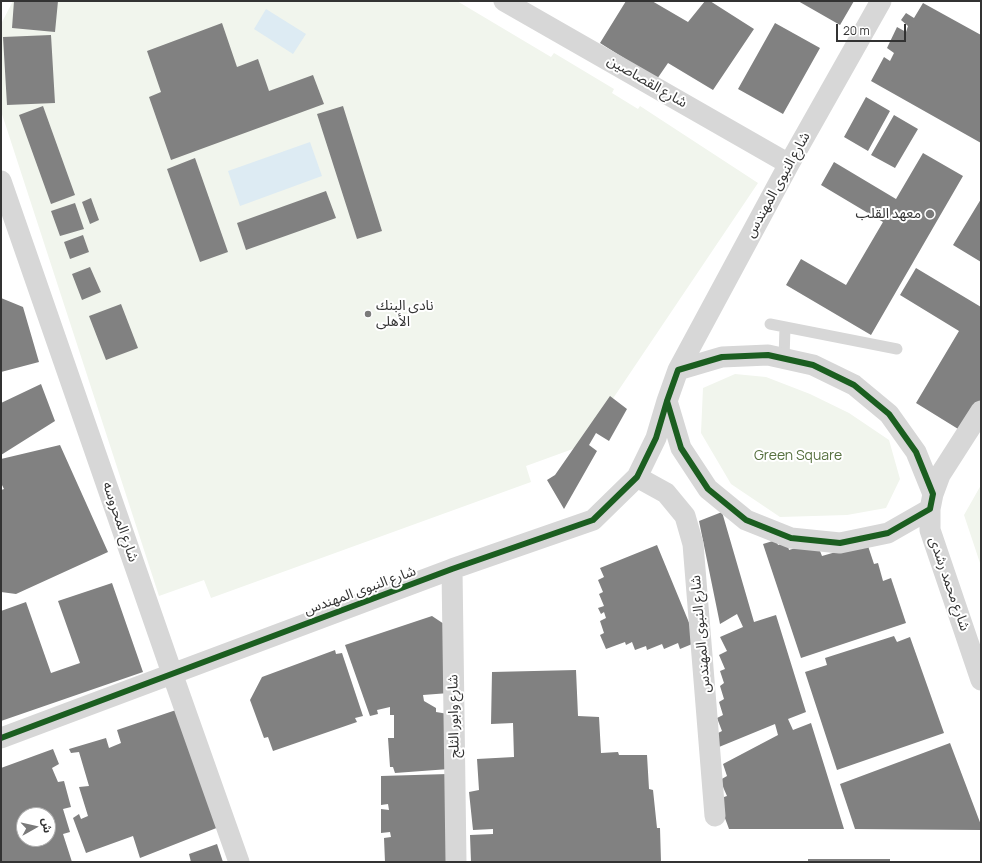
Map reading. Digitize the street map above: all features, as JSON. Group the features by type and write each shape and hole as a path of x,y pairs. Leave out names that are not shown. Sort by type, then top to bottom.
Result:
{"street":[{"name":"شارع القصاصين","path":"504,1 789,164"},
{"name":"شارع النبوى المهندس","path":"1,738 452,569 593,520 638,477 656,438 667,400 678,370 789,164 881,1"},
{"name":"شارع المحروسه","path":"1,181 172,673 240,862"},
{"path":"667,400 681,448 708,489 746,520 791,538 840,543 888,533 932,502 916,452 889,414 854,385 813,365 768,355 722,357 678,370"},
{"name":"شارع محمد رشدى","path":"981,411 940,475 932,502 930,530 981,680"},
{"name":"شارع النبوى المهندس","path":"638,477 666,493 685,516 693,544 715,816"},
{"name":"شارع وابور الثلج","path":"452,569 456,862"}],"lane":[{"path":"770,324 897,349"},
{"path":"784,358 785,327"}],"green space":[{"name":"نادى البنك الأهلى","path":"13,1 457,1 551,57 554,53 614,89 612,93 638,109 640,106 758,183 581,446 526,466 531,482 211,598 204,580 159,596 1,111 1,24"},
{"name":"Green Square","path":"735,374 766,377 810,394 849,413 889,440 900,479 886,508 847,515 780,517 731,484 701,433 703,388"},
{"path":"981,485 981,566 964,515"}],"shaded area":[{"path":"266,9 306,34 293,54 254,29"},
{"path":"310,142 322,176 240,206 228,171"}],"building":[{"path":"14,1 58,1 55,32 12,28"},
{"path":"626,1 652,1 688,22 705,1 710,1 754,29 713,90 668,63 657,79 600,43"},
{"path":"798,1 854,1 840,25"},
{"path":"923,3 981,35 981,143 871,81 884,57 890,61 894,53 887,48 897,27 906,32 908,26 901,20 906,13 914,18"},
{"path":"222,23 237,67 258,59 269,91 313,75 324,104 171,160 149,97 161,92 147,51"},
{"path":"775,23 820,48 783,114 738,89"},
{"path":"51,35 55,103 7,105 3,37"},
{"path":"866,97 890,111 868,151 844,137"},
{"path":"43,106 75,195 51,204 19,115"},
{"path":"343,106 382,231 357,239 317,114"},
{"path":"894,115 918,129 895,168 871,155"},
{"path":"923,153 963,176 871,335 786,285 801,259 846,285 883,222 821,185 834,162 896,199"},
{"path":"195,158 228,252 200,262 167,169"},
{"path":"326,191 336,218 246,250 237,223"},
{"path":"91,198 99,220 90,224 82,202"},
{"path":"981,199 981,262 953,245"},
{"path":"75,203 84,229 60,236 51,211"},
{"path":"83,235 89,252 70,259 64,242"},
{"path":"90,267 101,292 82,300 72,274"},
{"path":"916,268 981,307 981,402 963,432 916,403 959,331 900,295"},
{"path":"1,298 23,307 39,362 1,372"},
{"path":"121,304 138,348 106,360 89,316"},
{"path":"41,384 55,421 1,455 1,403"},
{"path":"610,396 627,409 609,441 596,433 589,445 597,451 564,509 547,480 555,475"},
{"path":"60,445 108,552 16,594 1,592 1,490 4,489 1,483 1,459"},
{"path":"722,512 754,622 776,615 806,712 788,719 793,730 811,723 844,829 729,829 718,799 727,796 720,780 727,776 723,764 778,735 775,724 719,747 716,734 722,731 717,718 723,715 719,702 724,699 720,686 724,683 720,671 725,669 719,655 727,651 720,637 743,627 737,614 720,624 699,521"},
{"path":"776,540 778,545 787,542 789,550 805,545 818,546 822,556 867,543 874,564 878,563 883,581 891,578 906,623 801,658 763,544"},
{"path":"657,545 697,642 680,649 678,643 664,649 662,644 647,650 646,646 635,650 632,642 626,645 625,642 606,649 600,635 604,633 600,621 606,618 604,612 601,614 598,608 604,606 599,594 603,592 598,580 604,577 600,568"},
{"path":"112,583 143,672 1,721 1,611 26,602 51,673 80,663 58,601"},
{"path":"432,616 444,624 449,693 423,695 424,701 436,708 436,712 448,714 449,769 395,773 393,767 390,767 388,738 394,738 394,715 390,715 390,707 377,710 378,714 370,716 345,645"},
{"path":"894,636 897,642 910,637 944,733 837,770 805,672 827,665 825,658"},
{"path":"335,650 336,654 342,653 363,716 355,718 357,722 273,751 268,737 264,738 250,700 262,677"},
{"path":"576,670 578,716 599,717 601,753 618,752 619,755 647,755 649,789 653,790 657,828 660,828 661,862 471,862 470,835 493,834 493,829 473,830 469,792 479,790 477,759 514,757 513,723 491,724 492,672"},
{"path":"176,710 219,827 140,858 133,836 86,853 73,818 79,814 81,819 88,816 79,787 89,786 79,752 71,753 69,749 106,738 109,748 121,743 117,730"},
{"path":"950,743 981,825 981,830 855,829 840,784"},
{"path":"53,749 59,764 52,768 58,782 64,781 71,807 63,809 70,832 63,834 72,862 1,862 1,768"},
{"path":"448,774 450,862 385,862 384,838 391,837 390,832 381,833 381,809 389,810 388,804 381,805 381,776"},
{"path":"217,844 223,862 191,862 189,854"},
{"path":"808,859 890,859 890,862 808,862"}],"cycle path":[{"path":"1,738 452,569 593,520 637,477 656,438 667,401 678,370 722,357 768,355 813,365 854,385 889,414 916,452 933,494 930,509 888,533 840,543 791,538 746,520 708,489 681,448 667,401"}],"place":[{"name":"معهد القلب","path":"930,214"},
{"name":"نادى البنك الأهلى","path":"368,314"}]}
